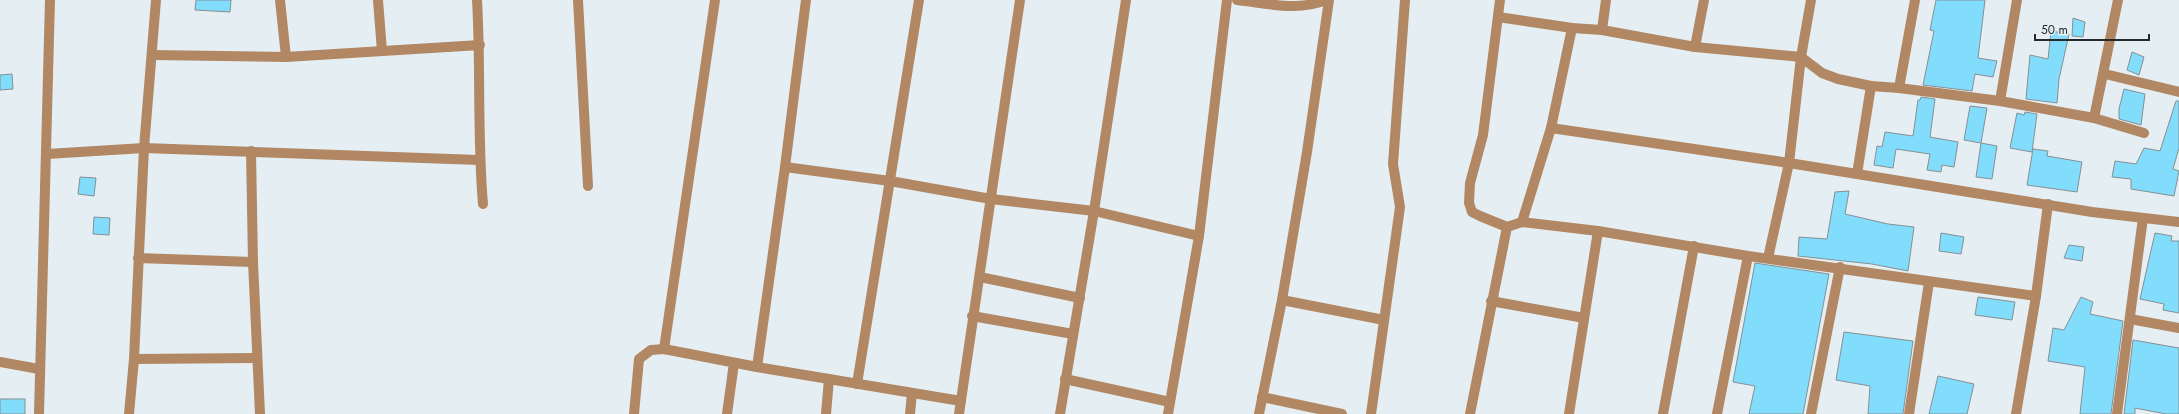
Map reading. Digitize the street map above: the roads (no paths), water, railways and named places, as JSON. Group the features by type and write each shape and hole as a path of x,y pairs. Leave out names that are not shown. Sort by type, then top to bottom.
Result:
{"street":[{"path":"39,414 50,0"},
{"path":"129,414 134,359 144,148 156,0"},
{"path":"280,0 286,56"},
{"path":"378,0 382,51"},
{"path":"477,0 480,46 479,160 482,204"},
{"path":"578,0 588,186"},
{"path":"664,349 715,0"},
{"path":"757,367 786,167 806,0"},
{"path":"857,384 919,0"},
{"path":"959,414 972,316 980,277 1020,0"},
{"path":"1060,414 1094,211 1126,0"},
{"path":"1168,414 1199,236 1227,0"},
{"path":"1237,0 1301,7 1326,0"},
{"path":"1259,414 1282,300 1307,152 1329,0"},
{"path":"1371,414 1400,207 1393,164 1405,0"},
{"path":"1500,0 1483,135 1470,183 1469,203 1472,212 1507,227 1522,222 1598,231 1748,256 1840,267 1929,282 2036,296"},
{"path":"1602,30 1606,0"},
{"path":"1695,47 1704,0"},
{"path":"1768,258 1789,163 1802,57 1811,0"},
{"path":"1899,88 1914,0"},
{"path":"2000,101 2017,0"},
{"path":"2094,118 2105,74 2118,0"},
{"path":"1498,17 1572,28 1602,30 1695,47 1802,57 1822,73 1838,80 1871,86 1899,88 2000,101 2094,118 2144,133"},
{"path":"1522,222 1551,128 1572,28"},
{"path":"152,55 286,56 480,46"},
{"path":"2105,74 2179,92"},
{"path":"1856,174 1871,86"},
{"path":"1551,128 1789,163 2048,204 2179,222"},
{"path":"47,154 144,148 479,160"},
{"path":"250,151 253,262 260,414"},
{"path":"786,167 890,181 991,199 1094,211 1199,236"},
{"path":"2016,414 2036,296 2048,204"},
{"path":"2117,414 2143,218"},
{"path":"1470,414 1491,301 1507,227"},
{"path":"1569,414 1598,231"},
{"path":"1664,414 1694,246"},
{"path":"1717,414 1748,256"},
{"path":"138,258 253,262"},
{"path":"1811,414 1840,267"},
{"path":"980,277 1080,298"},
{"path":"1909,414 1929,282"},
{"path":"1282,300 1384,320"},
{"path":"1491,301 1584,318"},
{"path":"972,316 1073,334"},
{"path":"2130,319 2179,328"},
{"path":"634,414 639,359 651,350 664,349 734,363 961,401"},
{"path":"134,359 257,358"},
{"path":"0,362 39,369"},
{"path":"727,414 734,363"},
{"path":"826,414 829,379"},
{"path":"1065,379 1170,402"},
{"path":"910,414 912,393"},
{"path":"1262,397 1342,414"}]}
